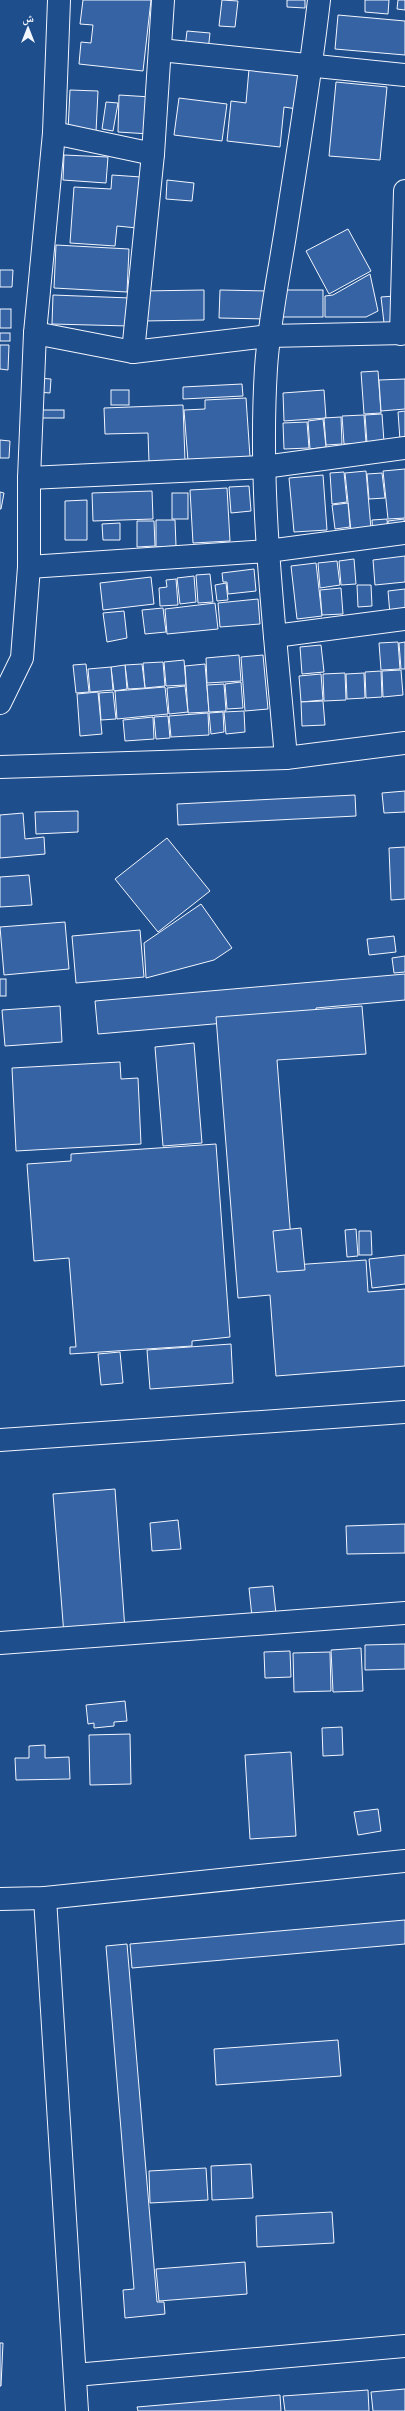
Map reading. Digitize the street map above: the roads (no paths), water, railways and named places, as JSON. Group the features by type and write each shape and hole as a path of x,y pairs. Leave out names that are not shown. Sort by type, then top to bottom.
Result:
{"street":[{"path":"0,703 22,658 29,567 29,478 35,333 54,133 59,0"},
{"path":"133,352 153,154 163,0"},
{"path":"286,758 268,550 264,467 266,369 269,336 312,64 319,0"},
{"path":"160,50 312,64 405,75"},
{"path":"54,133 153,154"},
{"path":"35,333 133,352 269,336 403,333 405,191"},
{"path":"29,478 264,467 405,448"},
{"path":"29,567 268,550 405,532"},
{"path":"275,636 405,619"},
{"path":"0,767 286,758 405,743"},
{"path":"0,1440 405,1412"},
{"path":"0,1644 405,1613"},
{"path":"0,1899 45,1898 405,1861"},
{"path":"45,1898 77,2411"},
{"path":"75,2375 405,2346"}]}
